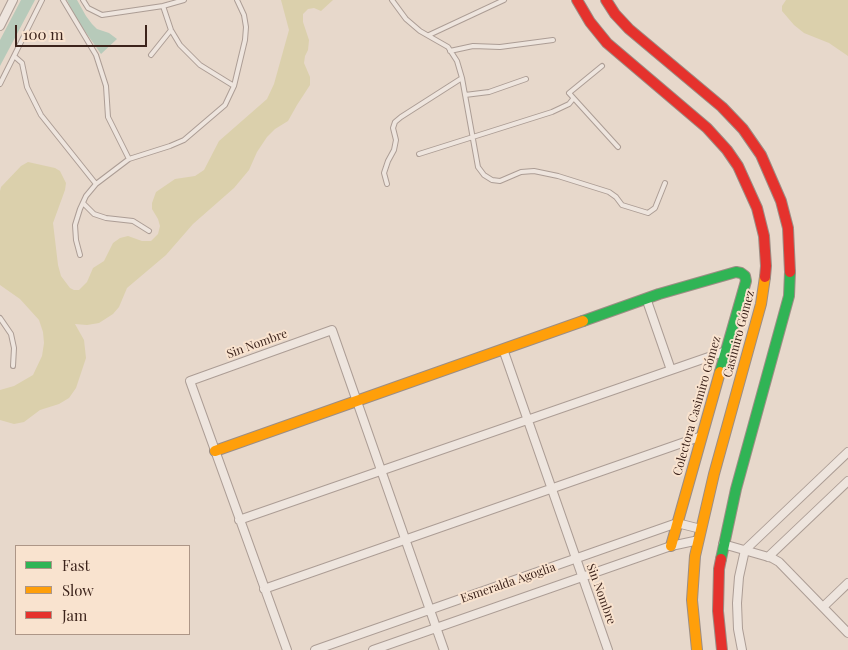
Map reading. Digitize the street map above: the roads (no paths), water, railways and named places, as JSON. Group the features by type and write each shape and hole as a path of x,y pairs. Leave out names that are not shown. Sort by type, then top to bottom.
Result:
{"main road":[{"name":"Casimiro Gómez","path":"577,0 590,22 607,43 721,142 747,182 762,226 766,266 763,294 714,474 694,565 692,591 697,650"},
{"path":"606,0 615,14 629,29 722,108 743,129 758,150 770,173 786,219 792,262 789,296 738,481 723,544 717,590 722,650"},
{"name":"Colectora Casimiro Gómez","path":"646,298 736,272 744,274 746,281 671,546"},
{"path":"215,451 646,298"}],"street":[{"path":"0,26 4,13 13,0"},
{"path":"646,298 671,370"},
{"name":"Sin Nombre","path":"287,650 190,381 332,330 444,650"},
{"name":"Sin Nombre","path":"503,349 608,650"},
{"path":"240,520 726,351"},
{"path":"264,589 702,436"},
{"path":"742,650 738,629 737,603 739,577 745,550 848,452"},
{"path":"768,557 848,481"},
{"path":"677,523 701,529"},
{"name":"Esmeralda Agoglia","path":"315,650 677,523"},
{"name":"Esmeralda Agoglia","path":"373,650 671,546 699,540"},
{"path":"723,544 768,557 782,565 848,633"},
{"path":"823,607 848,583"}],"lane":[{"path":"0,84 42,0"},
{"path":"63,0 96,55 106,86 108,117 129,159"},
{"path":"84,0 88,8 102,15 163,6 184,0"},
{"path":"80,255 75,225 83,203 96,184 129,159 184,140 225,106 234,86 245,40 244,14 238,0"},
{"path":"392,0 406,19 420,31 448,47 457,61 462,78 478,167 484,175 492,180 500,181 521,172 534,171 558,176 609,192 622,205 648,213 655,208 665,183"},
{"path":"428,35 504,0"},
{"path":"163,6 171,30 180,45 200,65 234,86"},
{"path":"151,55 171,30"},
{"path":"450,51 473,46 500,47 553,40"},
{"path":"14,56 22,63 27,87 41,115 96,184"},
{"path":"602,66 569,93 618,147"},
{"path":"387,184 384,173 394,150 396,140 393,128 395,122 462,78"},
{"path":"465,95 489,92 526,79"},
{"path":"419,154 552,112 569,104 573,99"},
{"path":"83,203 94,214 106,218 134,221 148,230"},
{"path":"0,318 11,334 14,348 13,366"}]}
